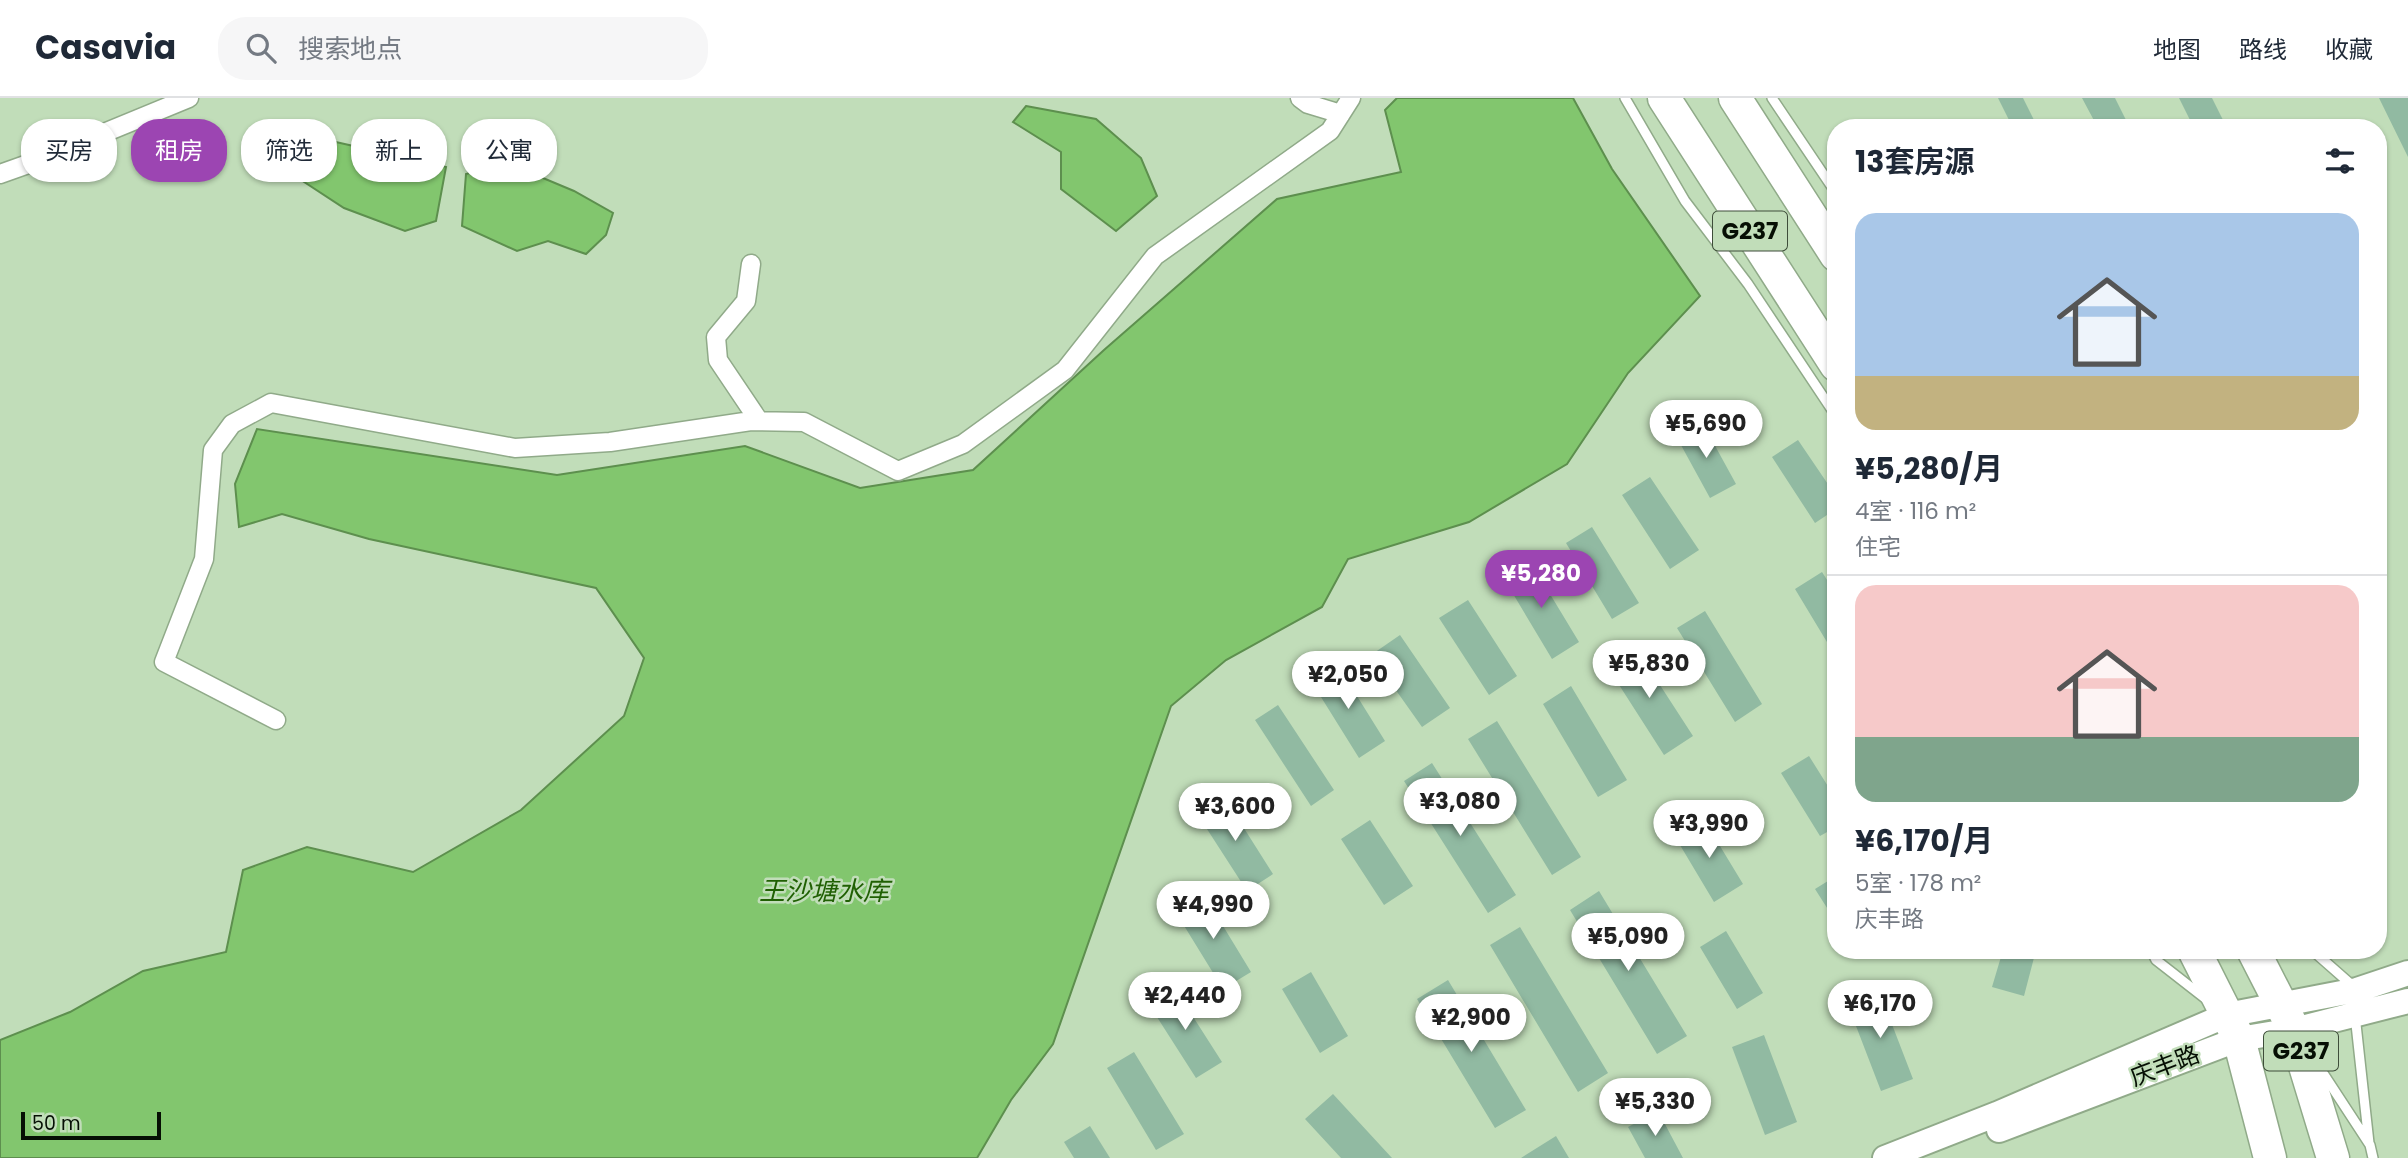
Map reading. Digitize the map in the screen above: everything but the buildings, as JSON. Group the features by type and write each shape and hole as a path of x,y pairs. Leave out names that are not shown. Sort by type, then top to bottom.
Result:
{"highway":[{"name":"G237","path":"1664,98 1827,351"},
{"name":"G237","path":"1735,98 1827,241"},
{"name":"G237","path":"2199,959 2233,1027 2270,1158"},
{"name":"G237","path":"2258,959 2288,1017 2333,1158"}],"main road":[{"path":"2365,1002 2408,974"},
{"path":"1885,1158 2233,1027 2365,1002 2408,1001"},
{"name":"庆丰路","path":"1930,1158 2092,1094 2233,1027"}],"street":[{"path":"0,173 31,163 188,98"},
{"path":"1300,98 1308,104 1340,114"},
{"path":"276,720 164,662 204,559 213,450 232,424 271,403 515,448 610,442 759,421 804,422 898,471 963,444 1065,370 1155,256 1330,131 1351,98"},
{"path":"751,264 746,301 716,337 718,360 759,421"}],"lane":[{"path":"1625,98 1636,122 1685,201 1748,284 1827,402"},
{"path":"1772,98 1827,179"},
{"path":"2156,959 2233,1027"},
{"path":"2321,959 2365,1002 2370,1145 2373,1158"},
{"path":"2288,1017 2370,1145"}],"water":[{"name":"王沙塘水库","path":"1397,98 1573,98 1612,169 1700,296 1628,373 1567,464 1469,522 1348,559 1322,607 1226,660 1171,706 1053,1044 1011,1100 977,1158 0,1158 0,1040 70,1012 143,971 226,952 243,870 307,847 413,872 521,810 624,716 644,658 596,588 369,539 282,514 239,527 235,484 257,429 557,475 745,446 860,488 973,470 1104,350 1277,199 1401,172 1385,110"},
{"path":"1026,106 1096,119 1141,158 1157,196 1116,231 1061,189 1061,152 1013,122"},
{"path":"337,142 351,145 351,182 443,182 436,221 405,231 344,208 304,182 337,182"},
{"path":"465,182 552,182 613,213 606,235 586,254 548,241 517,251 462,226"}]}
